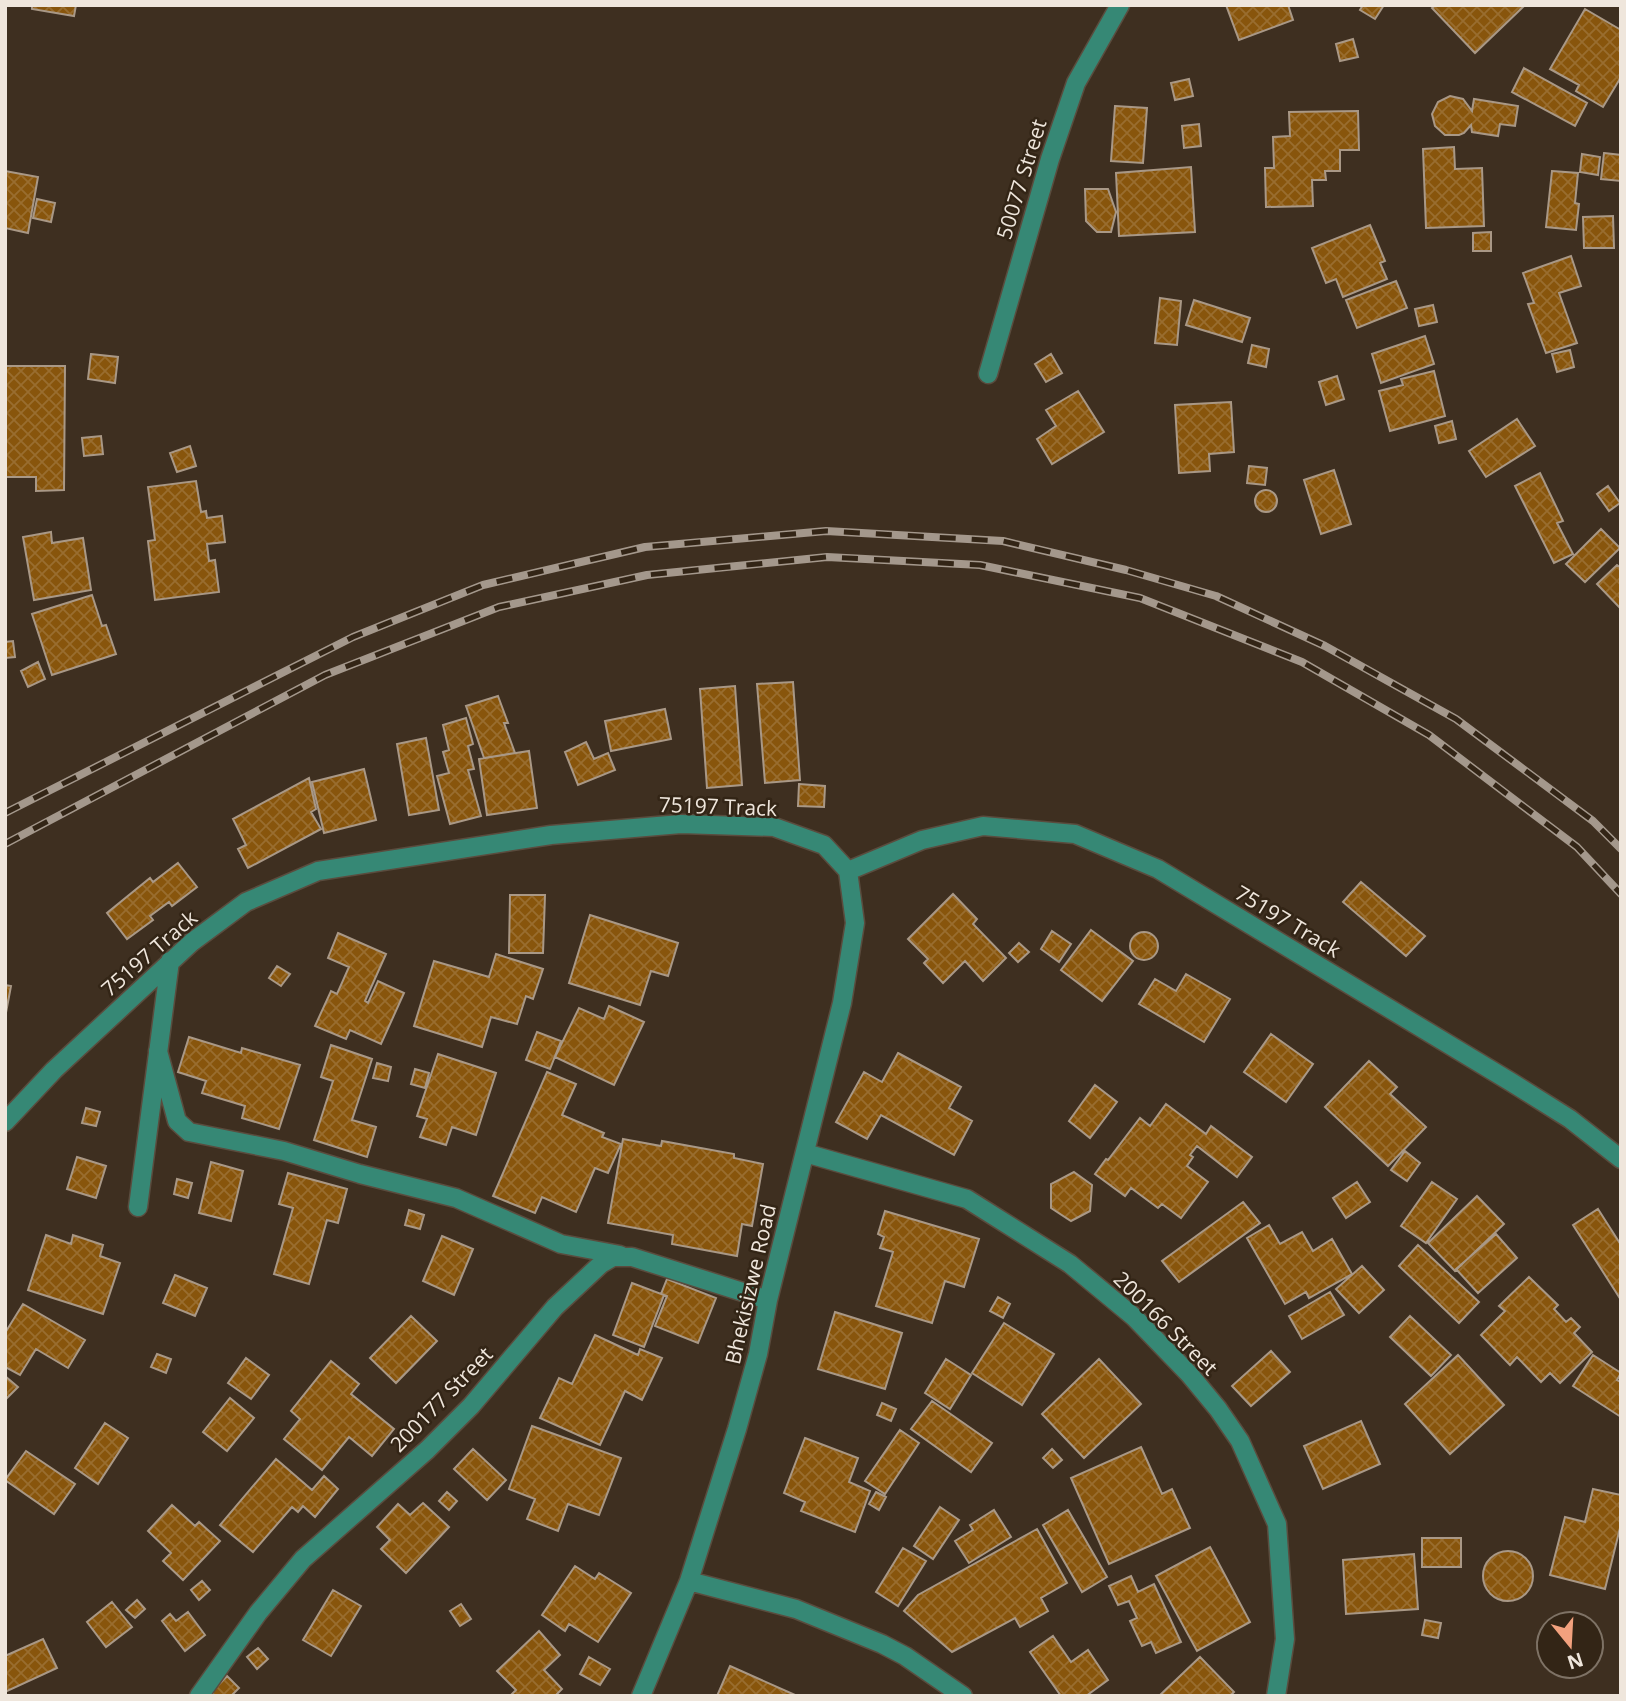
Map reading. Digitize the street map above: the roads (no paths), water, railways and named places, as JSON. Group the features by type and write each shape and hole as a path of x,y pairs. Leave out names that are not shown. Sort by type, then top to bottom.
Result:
{"street":[{"name":"50077 Street","path":"988,374 1049,159 1076,83 1120,5"},
{"name":"75197 Track","path":"5,1122 54,1070 192,942 246,902 318,871 551,835 681,824 774,827 824,845 848,871 922,840 983,826 1075,834 1170,876 1523,1089 1570,1119 1621,1158"},
{"name":"Bhekisizwe Road","path":"641,1696 689,1581 758,1354 768,1300 842,1003 855,923 848,871"},
{"path":"138,1207 170,961"},
{"path":"158,1051 177,1121 189,1132 284,1151 360,1174 456,1198 561,1244 632,1257 768,1300"},
{"name":"200166 Street","path":"805,1153 967,1199 1070,1264 1135,1317 1190,1375 1240,1441 1277,1524 1286,1639 1276,1696"},
{"name":"200177 Street","path":"199,1696 258,1613 303,1559 427,1450 471,1406 555,1307 601,1264 613,1257 632,1257"},
{"path":"689,1581 796,1609 883,1644 964,1696"}],"railway":[{"path":"5,813 353,637 483,585 645,547 826,531 1003,541 1126,570 1216,596 1325,646 1456,719 1593,821 1621,849"},
{"path":"5,844 325,675 499,607 647,575 827,557 980,565 1140,598 1302,662 1429,735 1577,847 1621,894"}]}
